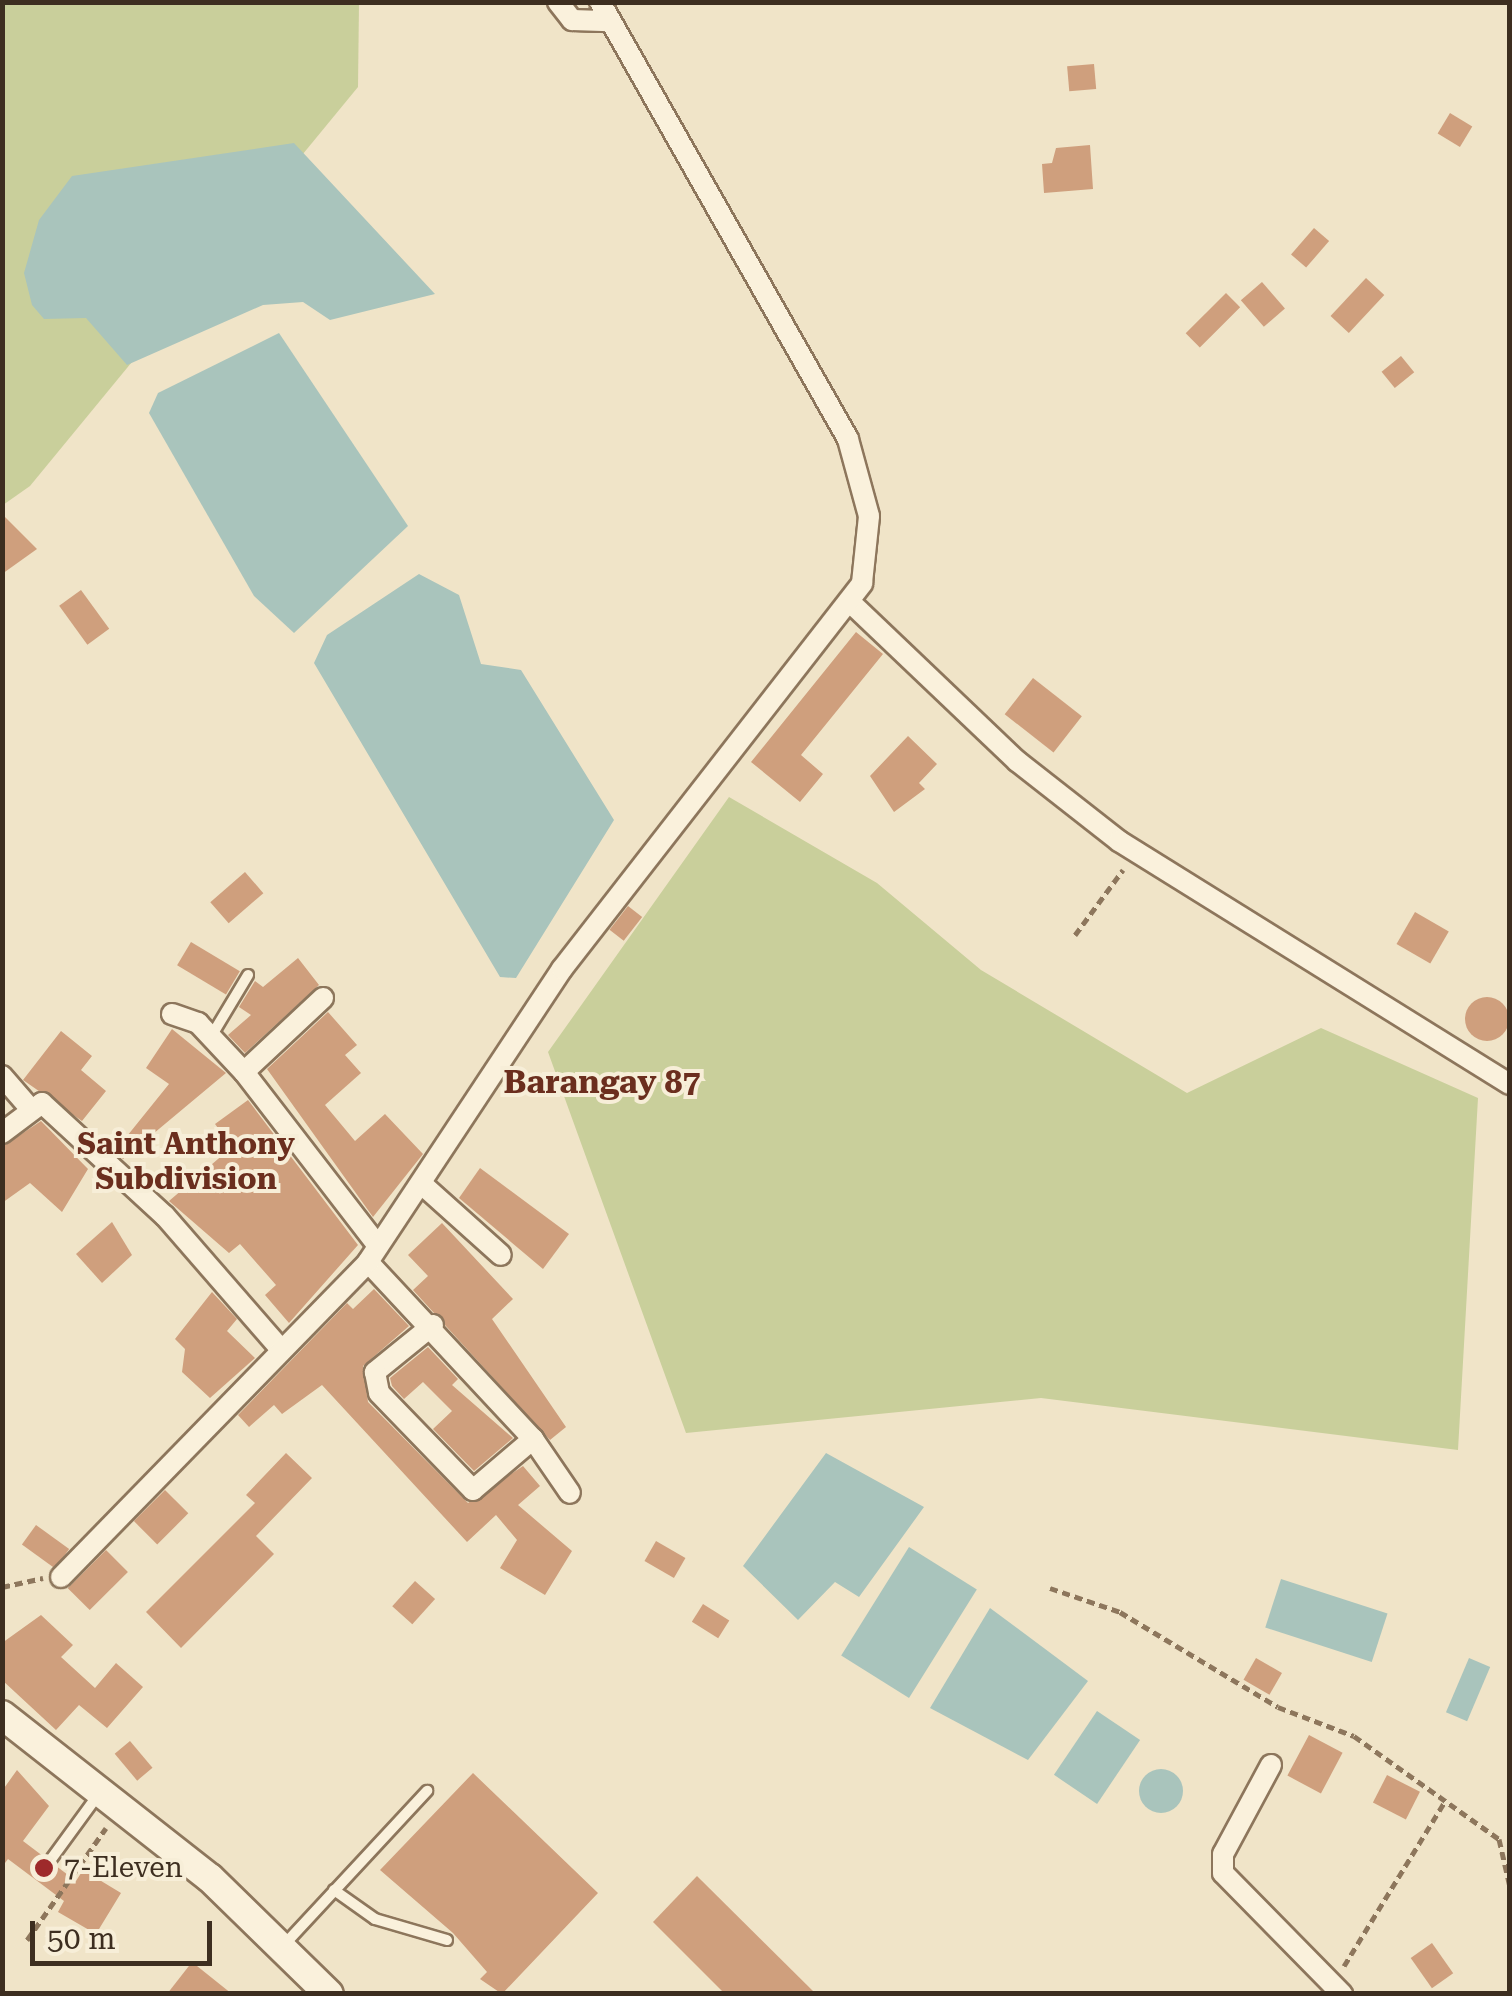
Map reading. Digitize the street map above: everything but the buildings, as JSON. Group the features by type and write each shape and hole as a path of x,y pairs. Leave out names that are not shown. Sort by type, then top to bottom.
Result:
{"main road":[{"path":"2,1715 111,1798 282,1947 329,1994"}],"street":[{"path":"61,1577 278,1346 372,1253 424,1186 480,1084 584,939 706,775 852,604 869,516 848,439 605,12 572,20 558,2"},
{"path":"852,604 1017,761 1136,852 1510,1084"},
{"path":"244,1072 323,998"},
{"path":"172,1014 212,1035 244,1072 372,1253 533,1439 570,1494"},
{"path":"2,1076 28,1106"},
{"path":"2,1133 28,1106 42,1103 165,1216 278,1346"},
{"path":"424,1186 501,1255"},
{"path":"434,1324 375,1372 379,1393 473,1490 533,1439"},
{"path":"1271,1764 1223,1854 1222,1873 1338,1988"}],"lane":[{"path":"212,1035 248,975"},
{"path":"282,1947 427,1791"},
{"path":"52,1858 111,1798"},
{"path":"334,1890 376,1920 447,1940"}],"path":[{"path":"1075,935 1136,852"},
{"path":"2,1587 61,1577"},
{"path":"1050,1588 1120,1612 1278,1707 1320,1716 1498,1839 1510,1887"},
{"path":"27,1940 111,1798"},
{"path":"1338,1988 1444,1800"}],"green space":[{"path":"3,3 359,3 358,87 30,486 3,505"},
{"path":"729,797 877,883 981,970 1187,1093 1321,1028 1478,1098 1458,1450 1041,1398 686,1433 548,1052"}],"water":[{"path":"294,143 435,294 330,320 303,302 263,305 127,365 86,318 44,319 32,305 24,273 39,220 72,176"},
{"path":"279,333 408,526 294,633 254,596 149,413 158,393"},
{"path":"419,574 459,595 481,664 521,670 614,820 516,978 500,977 314,663 327,635"},
{"path":"826,1453 924,1507 859,1597 835,1582 798,1620 743,1566"},
{"path":"909,1547 977,1589 909,1698 841,1656"},
{"path":"1281,1579 1388,1614 1372,1662 1265,1628"},
{"path":"990,1608 1088,1681 1028,1760 930,1708"},
{"path":"1469,1658 1490,1667 1467,1721 1446,1712"},
{"path":"1097,1711 1140,1740 1097,1804 1054,1775"},
{"path":"1161,1769 1177,1775 1183,1791 1177,1807 1161,1813 1145,1807 1139,1791 1145,1775"}],"place":[{"name":"7-Eleven","path":"44,1868"}],"district":[{"name":"Barangay 87","path":"602,1082"},
{"name":"Saint Anthony Subdivision","path":"186,1161"}]}
